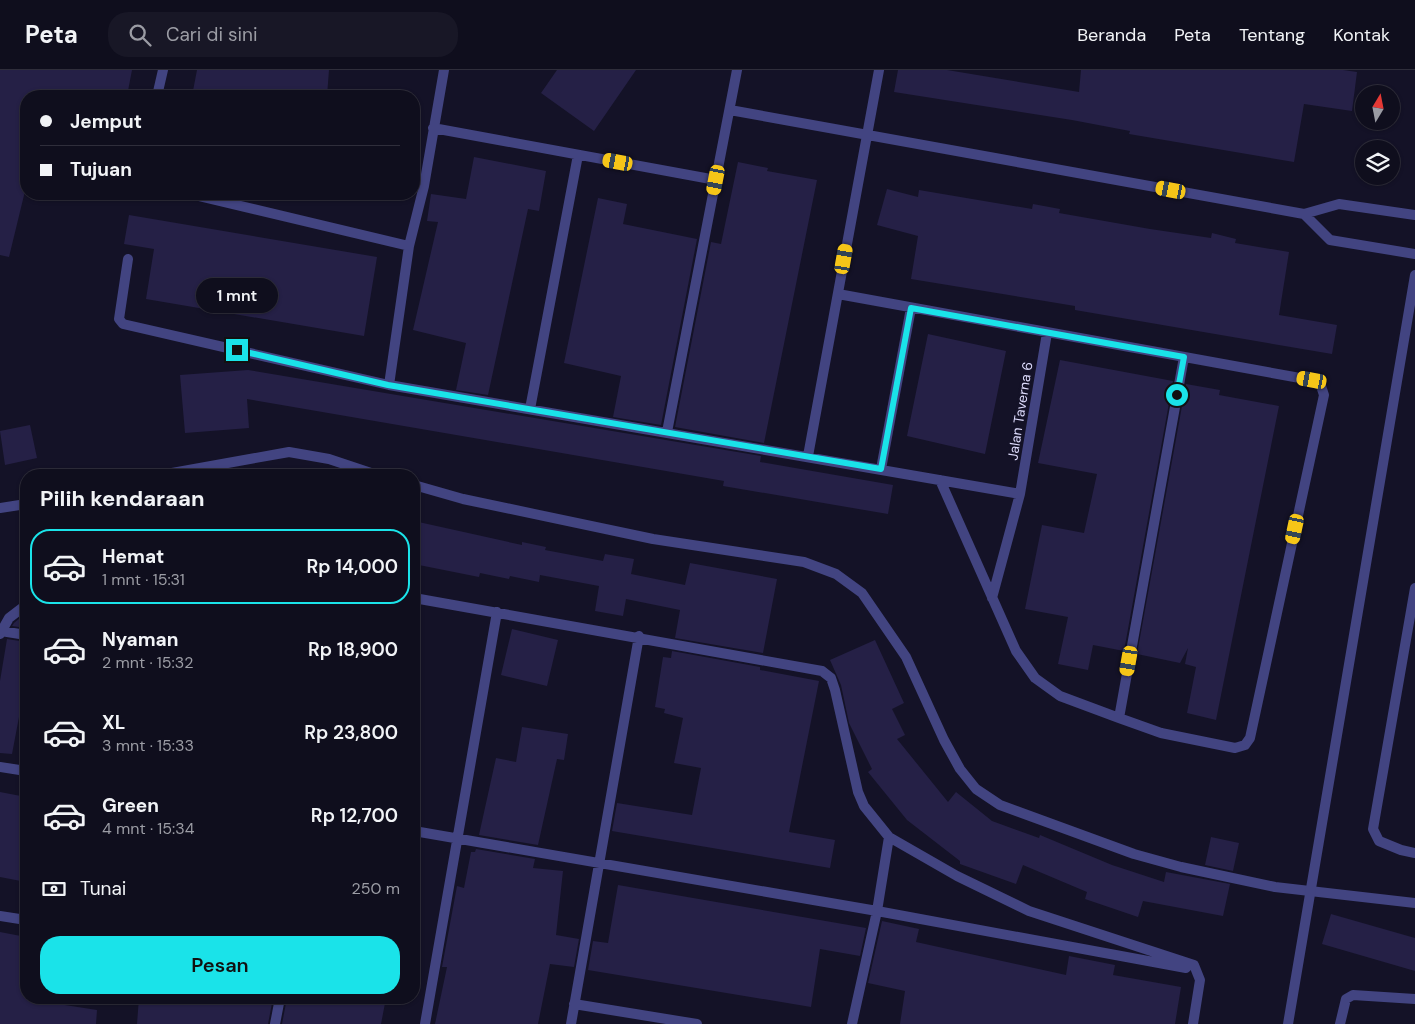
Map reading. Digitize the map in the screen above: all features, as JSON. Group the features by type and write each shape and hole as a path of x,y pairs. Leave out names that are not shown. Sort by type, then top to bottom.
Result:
{"street":[{"path":"158,90 163,70"},
{"path":"420,181 433,128 444,70"},
{"path":"667,432 737,70"},
{"path":"808,456 879,70"},
{"path":"730,110 1304,214 1339,204 1415,215"},
{"path":"433,128 716,180"},
{"path":"530,409 578,155"},
{"path":"215,200 409,246"},
{"path":"388,385 417,200"},
{"path":"1304,214 1330,240 1415,254"},
{"path":"128,259 119,319 123,324 388,385 1020,494"},
{"path":"1288,1024 1415,275"},
{"path":"838,294 1312,380 1321,386 1324,395 1250,738 1244,745 1235,748 1161,733 1060,696 1034,678 1016,651 940,480"},
{"path":"881,469 911,308"},
{"name":"Jalan Taverna 6","path":"992,598 1020,494 1047,333"},
{"path":"1118,718 1184,357"},
{"path":"194,469 289,452 329,459 359,469"},
{"path":"420,487 463,499 653,539 804,562 836,574 862,593 906,657 944,740 960,769 976,789 1000,804 1134,854 1181,867 1275,887 1415,903"},
{"path":"0,508 20,505"},
{"path":"1415,588 1373,829 1379,841 1401,850 1415,853"},
{"path":"420,599 639,636 822,671 831,678 858,792 864,806 889,837 957,876 1029,911 1194,965 1200,980 1193,1024"},
{"path":"20,610 9,618 0,633 20,635"},
{"path":"425,1024 497,612"},
{"path":"571,1024 639,636"},
{"path":"0,767 20,770"},
{"path":"420,832 877,911 1197,970"},
{"path":"852,1024 877,911 889,837"},
{"path":"0,916 20,919"},
{"path":"1340,1024 1346,999 1354,995 1415,999"},
{"path":"275,1024 279,1004"},
{"path":"574,1004 697,1024"}],"building":[{"path":"0,70 132,70 128,90 20,90 20,200 23,200 9,257 0,255"},
{"path":"197,70 329,70 327,90 193,90"},
{"path":"557,70 636,70 594,131 541,93"},
{"path":"898,70 947,70 1079,92 1081,70 1343,70 1357,72 1352,111 1304,104 1294,162 1129,134 1130,131 1072,120 894,92"},
{"path":"474,157 546,171 539,211 528,209 488,395 456,390 466,343 413,330 438,222 427,221 431,194 466,199"},
{"path":"738,162 768,168 767,171 817,180 764,443 675,427 711,242 721,244"},
{"path":"887,189 918,197 919,190 1032,209 1033,204 1060,209 1059,213 1150,229 1211,238 1212,233 1236,239 1235,243 1289,252 1279,315 1337,325 1332,354 1075,310 1075,306 911,279 918,236 877,225"},
{"path":"598,198 627,204 623,224 697,239 661,425 613,417 621,376 564,363"},
{"path":"129,215 377,257 364,336 146,299 154,249 124,244"},
{"path":"928,334 1006,351 985,454 907,436"},
{"path":"1060,360 1173,381 1124,651 1093,645 1088,670 1058,664 1068,617 1025,609 1042,525 1084,533 1097,474 1038,463"},
{"path":"248,370 761,456 760,462 893,485 888,514 723,486 724,481 247,399 249,428 185,433 180,375"},
{"path":"1186,384 1220,390 1219,395 1279,406 1216,720 1187,713 1196,667 1185,664 1188,648 1180,663 1137,654"},
{"path":"30,425 37,458 5,465 0,431"},
{"path":"420,522 522,545 522,542 546,547 545,550 603,561 605,554 634,559 631,574 685,585 690,563 777,579 763,653 675,638 680,610 626,599 623,616 595,611 599,586 540,575 539,582 510,576 509,579 480,573 479,577 420,565"},
{"path":"20,618 20,627 12,626"},
{"path":"512,629 558,640 547,686 501,675"},
{"path":"7,639 20,641 20,712 12,754 0,753 0,681"},
{"path":"875,640 904,703 892,709 905,735 897,739 948,802 956,792 992,821 1039,838 1040,835 1112,865 1164,882 1166,872 1230,884 1223,916 1143,901 1138,917 1085,899 1087,892 1023,865 1016,884 960,864 960,861 907,820 868,772 872,769 849,723 841,685 830,660"},
{"path":"672,651 760,667 760,670 819,681 789,832 835,840 830,868 612,831 617,803 692,815 701,768 674,763 683,718 664,713 665,709 655,707 663,657 671,658"},
{"path":"522,727 568,734 564,760 557,759 538,845 479,835 496,758 516,762"},
{"path":"0,792 20,796 20,881 0,877"},
{"path":"1211,837 1239,843 1233,871 1205,865"},
{"path":"476,849 535,859 533,868 563,871 556,935 579,939 574,967 550,964 538,1024 435,1024 447,967 442,967 457,886 464,888 471,852 475,852"},
{"path":"618,885 866,928 860,956 820,949 811,1007 588,970 593,941 608,943"},
{"path":"1331,914 1415,938 1415,971 1322,944"},
{"path":"882,921 919,929 916,942 1066,975 1069,956 1115,965 1113,975 1181,987 1175,1024 900,1024 905,991 868,983"},
{"path":"0,932 20,936 20,1004 58,1004 97,1010 96,1024 0,1024"},
{"path":"139,1004 272,1004 268,1024 137,1024"},
{"path":"286,1004 385,1004 381,1024 282,1024"}],"route":[{"path":"237,350 388,385 881,469 911,308 1184,357 1177,395"}]}
